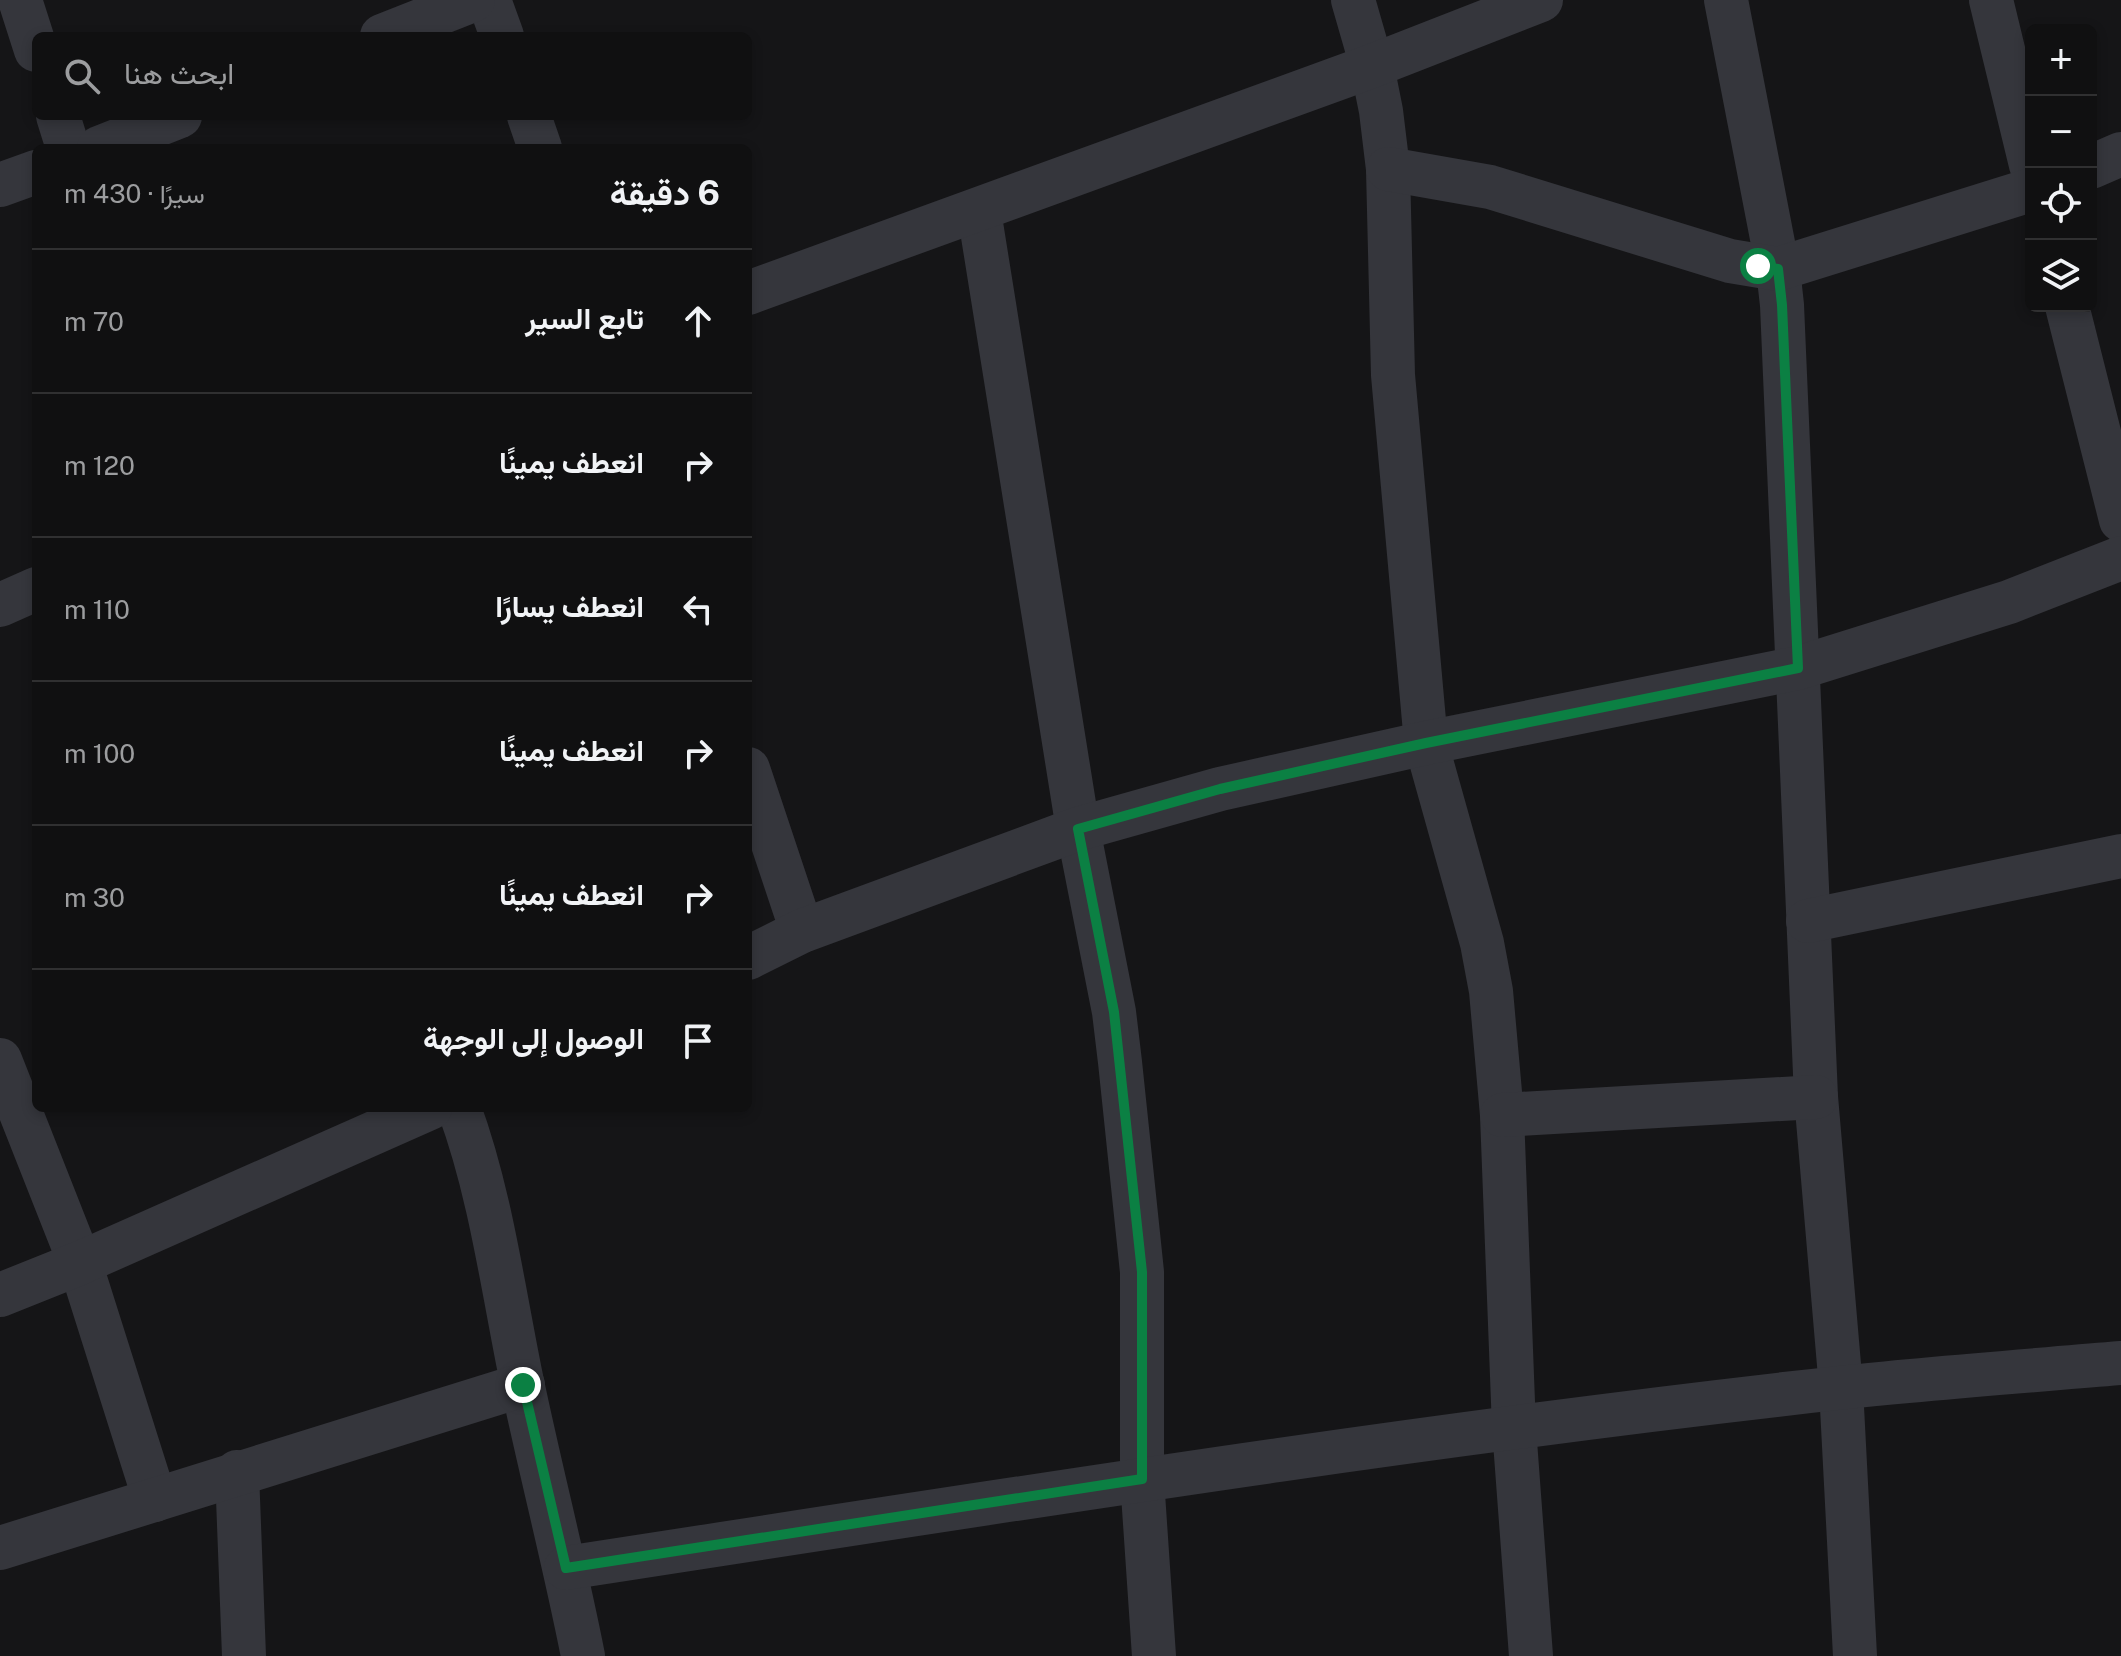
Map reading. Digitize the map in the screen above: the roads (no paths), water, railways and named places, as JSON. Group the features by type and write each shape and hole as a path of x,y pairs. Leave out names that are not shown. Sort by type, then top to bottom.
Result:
{"street":[{"path":"20,0 32,38"},
{"path":"392,32 473,0"},
{"path":"489,0 501,32"},
{"path":"1353,0 1372,66 1388,169 1395,399 1426,743 1482,943 1491,991 1502,1115 1514,1428 1531,1656"},
{"path":"752,292 1372,66 1541,0"},
{"path":"1726,0 1778,269 1785,340 1816,1097 1841,1388 1855,1656"},
{"path":"1991,0 2025,140"},
{"path":"59,120 67,144"},
{"path":"109,144 170,120"},
{"path":"530,120 539,144"},
{"path":"2097,164 2121,154"},
{"path":"1388,169 1490,187 1730,261 1778,269 2025,192"},
{"path":"0,185 32,173"},
{"path":"979,211 1078,829 1114,1012 1142,1272 1142,1479 1154,1656"},
{"path":"2069,312 2121,520"},
{"path":"752,956 802,931 1078,829 1220,789 1426,743 1798,668 2009,602 2121,558"},
{"path":"0,605 32,591"},
{"path":"752,781 802,931"},
{"path":"1808,921 2121,856"},
{"path":"0,1060 80,1263 155,1500"},
{"path":"1502,1115 1816,1097"},
{"path":"0,1295 80,1263 421,1112"},
{"path":"461,1112 472,1142 482,1184 583,1656"},
{"path":"566,1568 1142,1479 1514,1428 1841,1388 2121,1363"},
{"path":"0,1548 523,1385"},
{"path":"237,1472 244,1656"}]}
